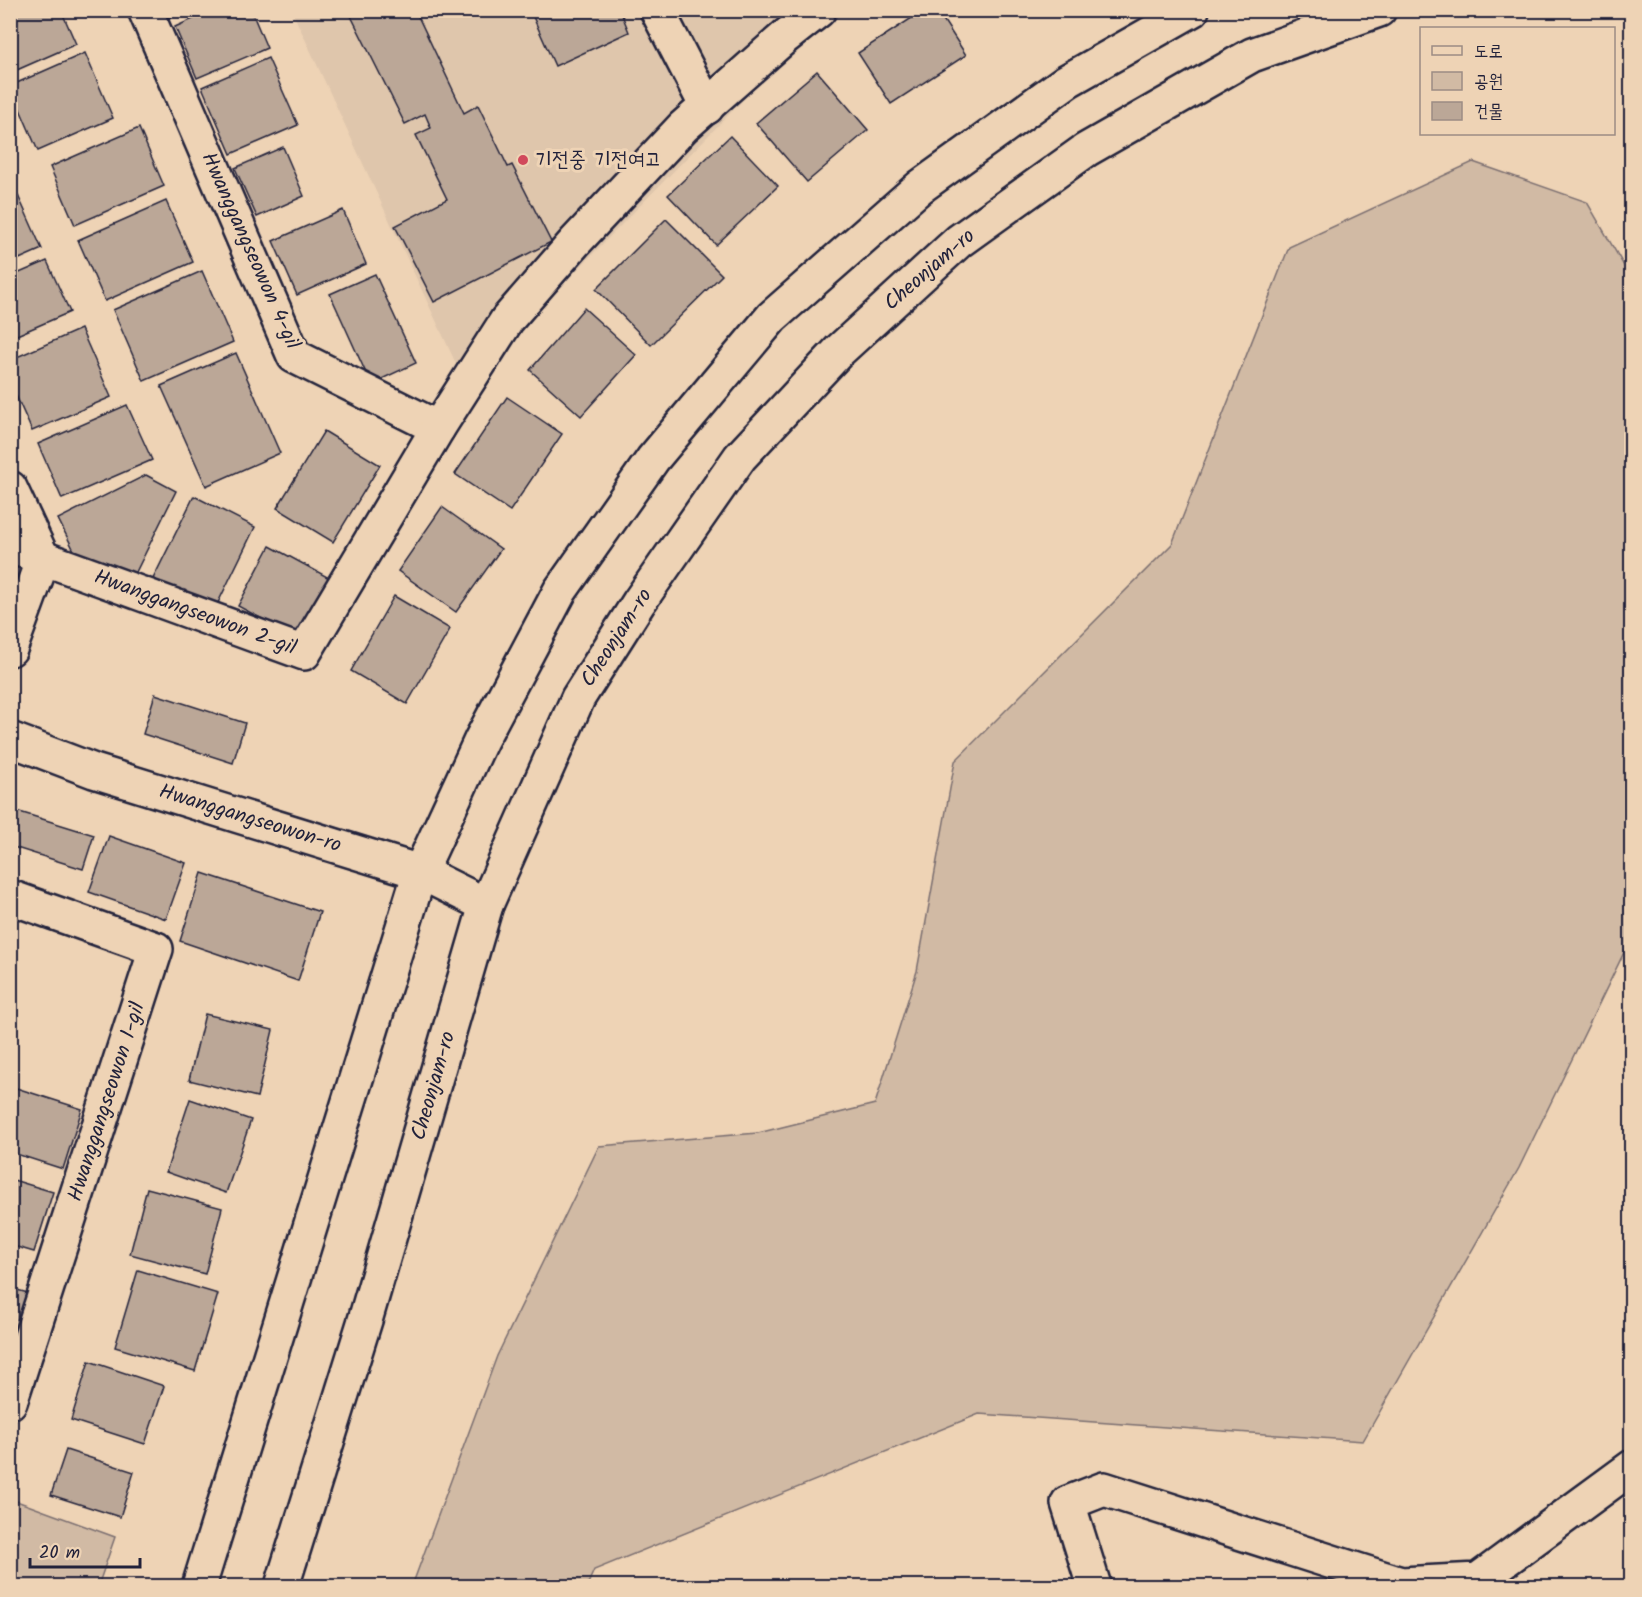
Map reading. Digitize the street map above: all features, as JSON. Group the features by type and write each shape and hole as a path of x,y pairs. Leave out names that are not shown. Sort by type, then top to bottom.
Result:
{"street":[{"name":"Hwanggangseowon 4-gil","path":"145,10 294,356 438,428"},
{"path":"657,10 707,107"},
{"path":"438,428 507,320 582,234 683,127 786,36 819,10"},
{"path":"200,1587 420,872 481,740 560,591 653,459 772,317 920,187 1067,81 1192,10"},
{"name":"Cheonjam-ro","path":"282,1587 366,1317 486,905 578,698 639,602 740,457 840,350 959,241 1086,150 1252,55 1379,10"},
{"name":"Hwanggangseowon 2-gil","path":"10,546 304,653 438,428"},
{"path":"10,488 43,559 10,649"},
{"name":"Hwanggangseowon-ro","path":"10,739 94,771 420,872 486,905"},
{"name":"Hwanggangseowon 1-gil","path":"10,897 156,949 10,1402"},
{"path":"1094,1587 1068,1503 1104,1489 1401,1584 1478,1580 1632,1467"}],"shaded area":[{"name":"기전중 기전여고","path":"292,11 845,11 748,95 542,306 472,398"}],"green space":[{"path":"1473,162 1587,202 1631,278 1631,938 1519,1168 1363,1441 979,1414 594,1570 587,1586 412,1586 497,1356 599,1146 758,1133 875,1104 917,971 955,761 1172,544 1289,247"},
{"path":"11,1499 115,1537 98,1586 11,1586"}],"building":[{"path":"10,10 61,10 76,44 10,73"},
{"path":"161,10 186,10 165,20"},
{"path":"213,10 251,10 267,48 197,78 175,27"},
{"path":"348,10 415,10 464,113 478,105 508,167 512,165 551,242 434,302 395,226 447,199 416,135 431,128 425,114 405,124"},
{"path":"530,10 620,10 629,32 555,66"},
{"path":"924,10 937,10 966,55 891,104 858,53"},
{"path":"85,53 113,118 38,151 10,86"},
{"path":"268,58 298,125 231,154 202,87"},
{"path":"817,71 868,130 807,182 756,123"},
{"path":"139,128 164,186 75,225 50,167"},
{"path":"730,136 778,186 716,245 668,195"},
{"path":"283,147 304,196 257,217 235,168"},
{"path":"16,191 42,249 10,263 10,194"},
{"path":"166,201 193,262 105,301 78,240"},
{"path":"343,210 366,264 297,295 273,241"},
{"path":"666,219 722,275 651,345 596,289"},
{"path":"47,261 70,312 10,338 10,277"},
{"path":"202,271 233,342 144,381 113,310"},
{"path":"375,274 416,363 371,384 330,294"},
{"path":"584,308 636,355 581,416 530,370"},
{"path":"81,329 111,397 32,431 10,382 10,360"},
{"path":"236,353 280,453 206,486 161,386"},
{"path":"507,397 562,434 510,511 455,474"},
{"path":"127,405 152,460 62,499 38,444"},
{"path":"324,431 380,465 333,542 277,508"},
{"path":"146,475 176,491 135,574 82,566 58,519"},
{"path":"194,496 255,527 213,613 151,583"},
{"path":"442,507 501,549 456,612 398,571"},
{"path":"270,546 331,579 300,639 238,606"},
{"path":"394,596 450,629 407,704 351,671"},
{"path":"155,694 245,723 233,763 143,734"},
{"path":"10,809 94,835 83,869 10,846"},
{"path":"109,836 186,863 166,919 89,892"},
{"path":"202,873 320,912 298,981 180,941"},
{"path":"205,1014 273,1030 257,1097 189,1080"},
{"path":"10,1086 82,1109 63,1169 10,1152"},
{"path":"190,1099 251,1120 226,1193 166,1172"},
{"path":"10,1179 53,1192 34,1252 10,1245"},
{"path":"147,1188 222,1208 205,1274 130,1254"},
{"path":"138,1270 218,1294 195,1371 115,1347"},
{"path":"10,1288 28,1293 10,1349"},
{"path":"89,1361 164,1386 145,1444 71,1420"},
{"path":"66,1450 134,1472 120,1517 51,1495"}],"place":[{"name":"기전중 기전여고","path":"523,160"}]}
